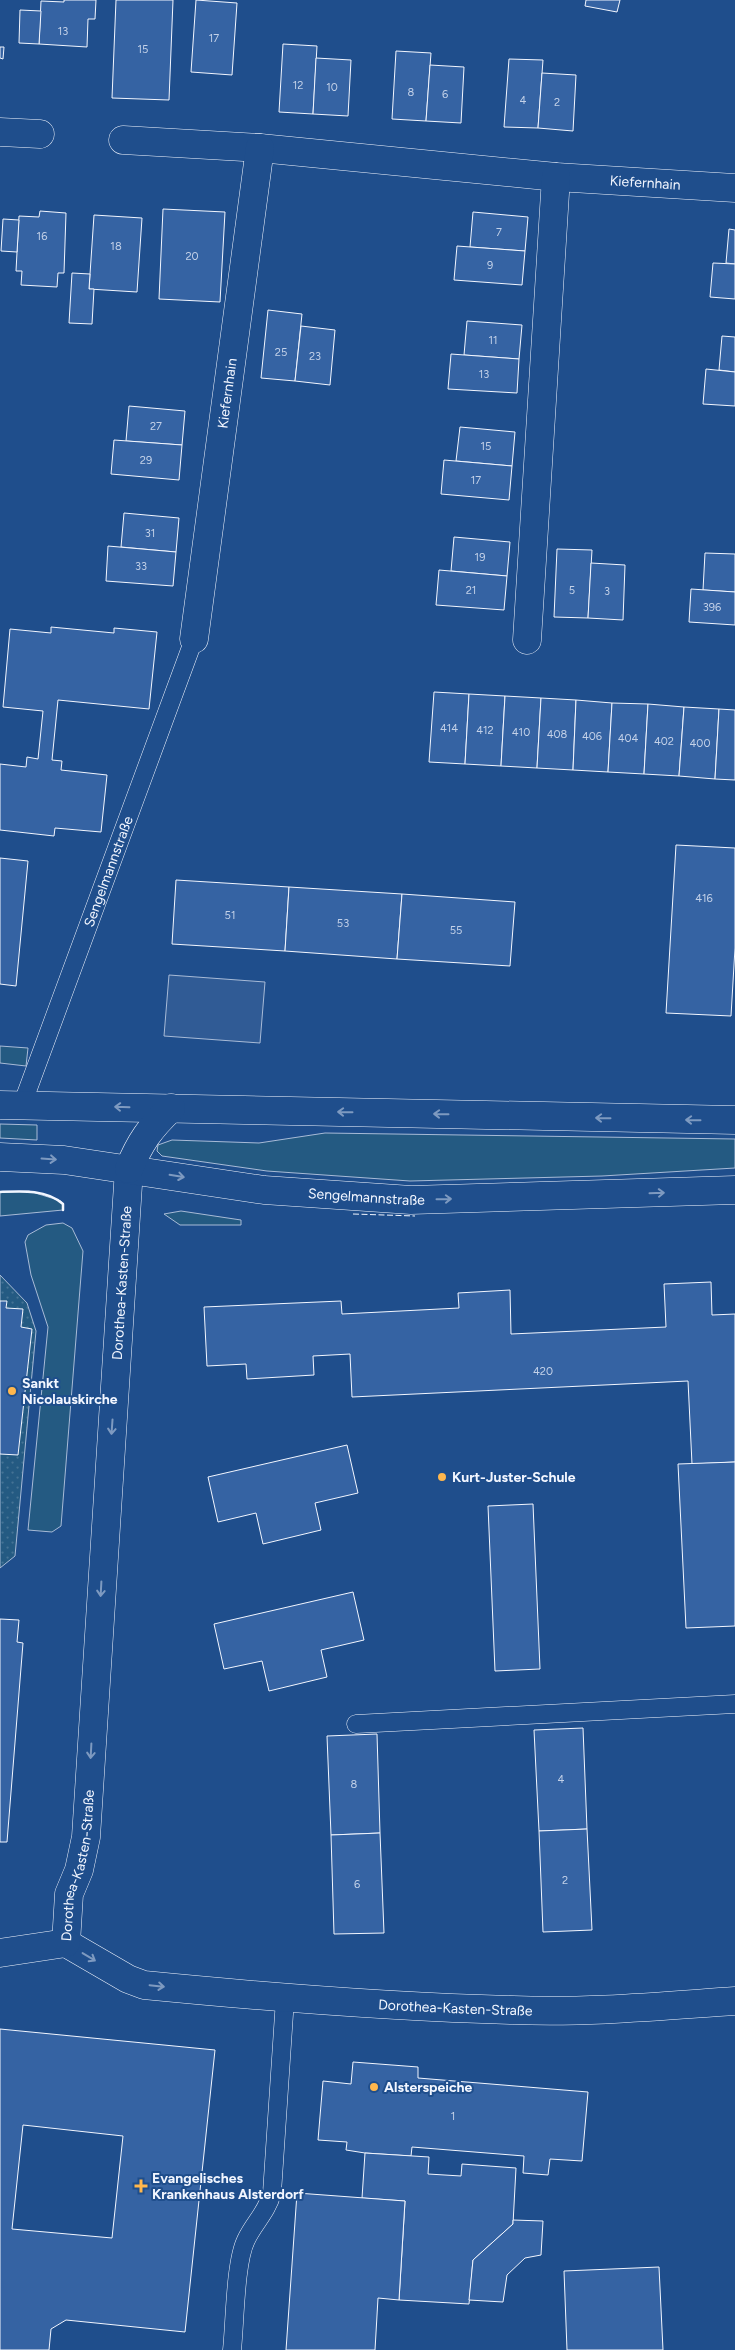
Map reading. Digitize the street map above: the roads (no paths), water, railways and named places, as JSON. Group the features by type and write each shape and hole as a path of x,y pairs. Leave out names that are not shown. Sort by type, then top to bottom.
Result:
{"street":[{"path":"0,132 40,134"},
{"name":"Kiefernhain","path":"123,140 260,148 556,177 735,188"},
{"name":"Kiefernhain","path":"194,639 260,148"},
{"path":"527,640 556,177"},
{"name":"Sengelmannstraße","path":"11,1105 735,1120"},
{"name":"Dorothea-Kasten-Straße","path":"171,1108 153,1125 138,1145 129,1169 86,1836 80,1870 69,1894 66,1943 112,1970 144,1985 285,1999 514,2010 649,2008 735,2001"},
{"name":"Sengelmannstraße","path":"0,1157 64,1160 264,1190 411,1200 735,1190"},
{"path":"0,1953 66,1943"}],"lane":[{"name":"Sengelmannstraße","path":"11,1105 194,639"},
{"path":"356,1724 735,1704"},
{"path":"232,2350 240,2256 246,2240 269,2206 272,2193 285,1999"}],"place":[{"name":"Sankt Nicolauskirche","path":"12,1391"},
{"name":"Kurt-Juster-Schule","path":"442,1477"},
{"name":"Alsterspeiche","path":"374,2087"},
{"name":"Evangelisches Krankenhaus Alsterdorf","path":"141,2186"}]}
